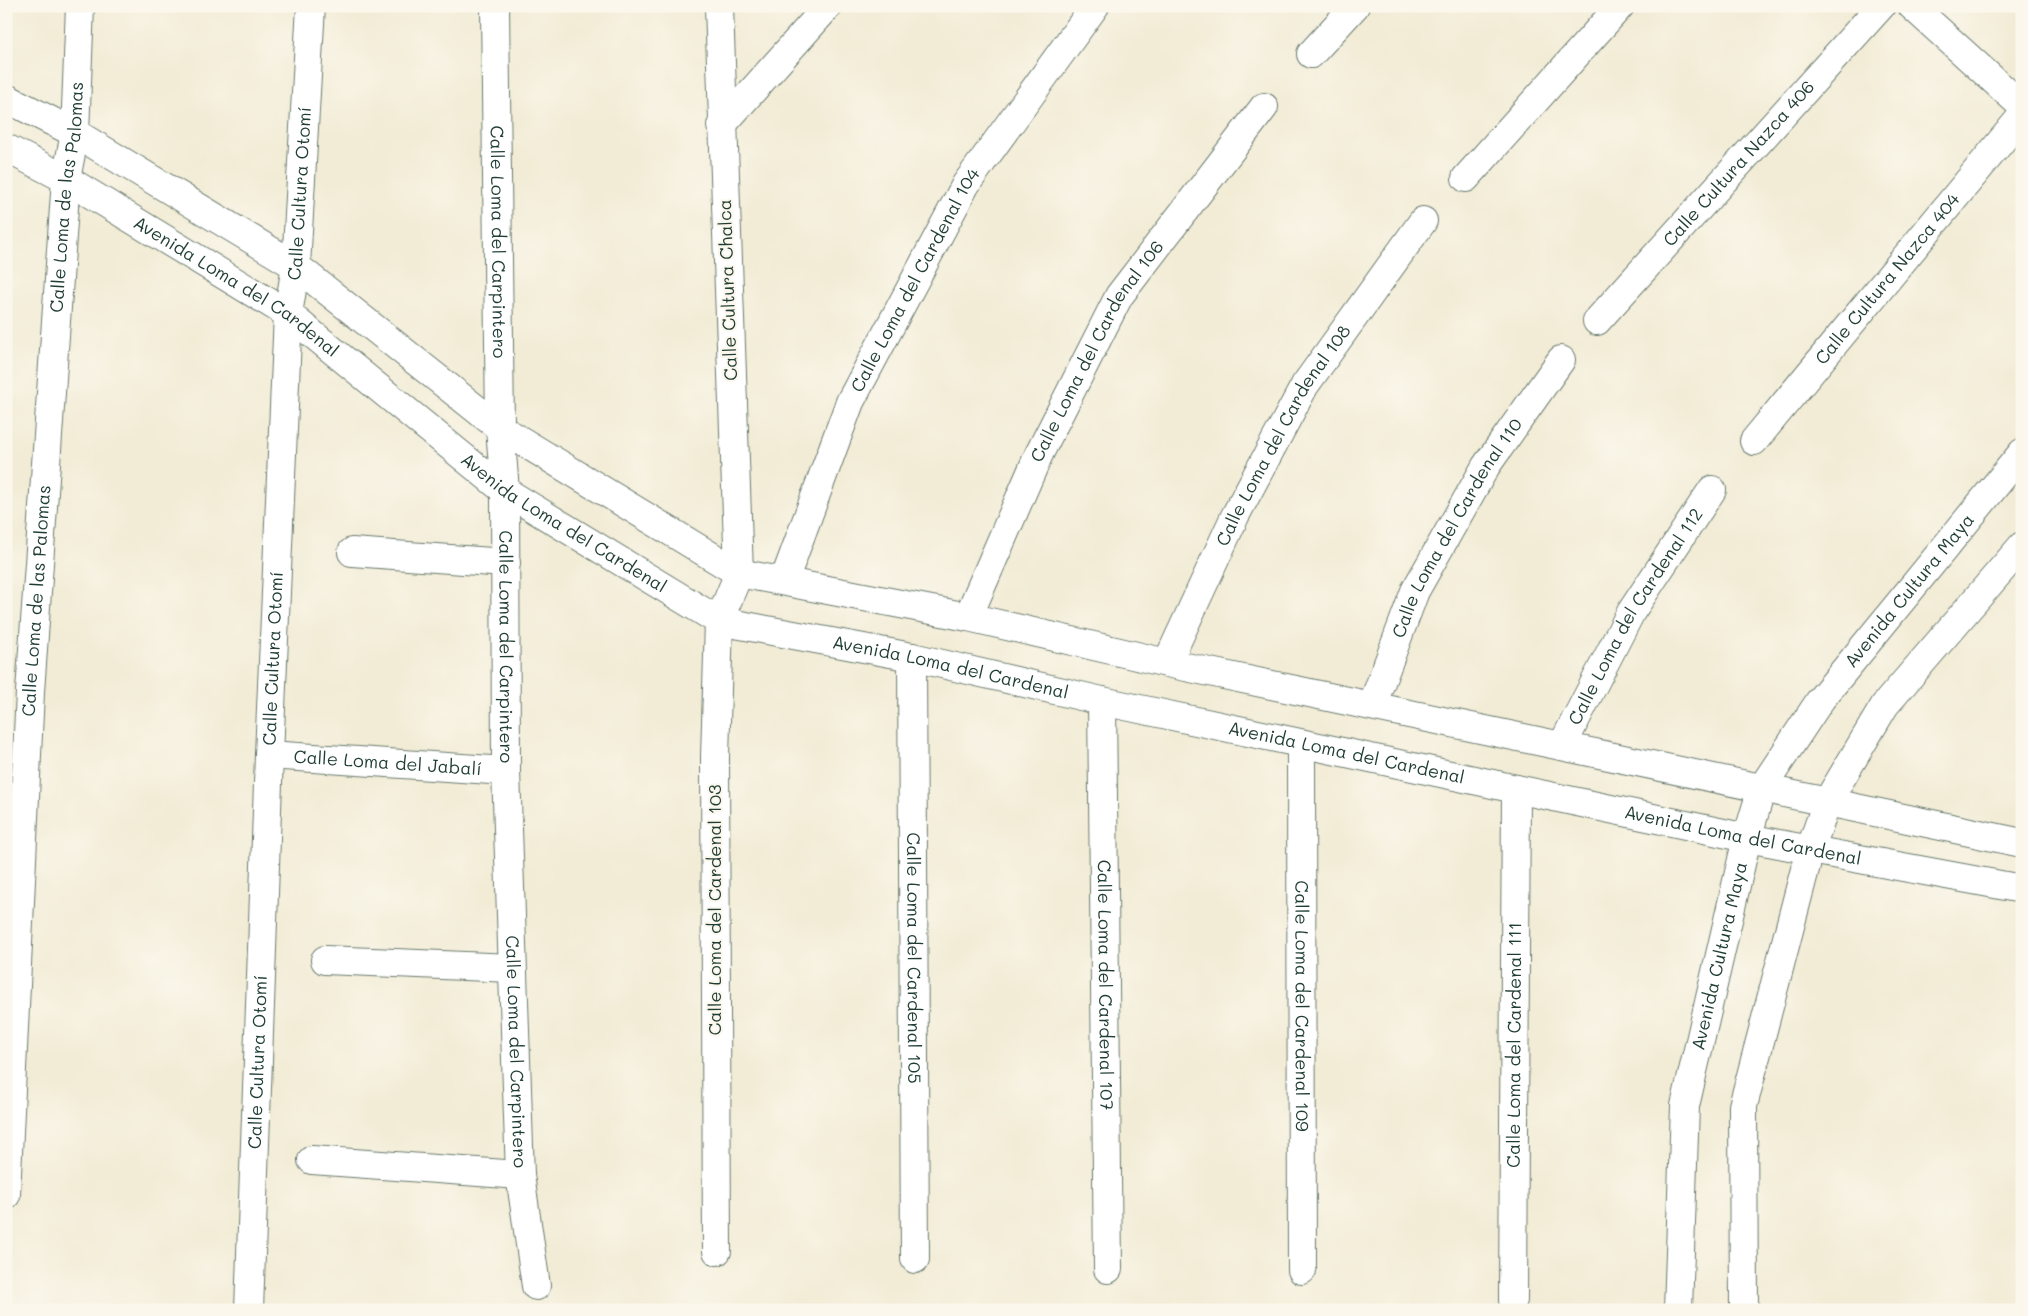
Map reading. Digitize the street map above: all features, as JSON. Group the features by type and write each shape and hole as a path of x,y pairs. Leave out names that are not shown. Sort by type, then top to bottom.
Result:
{"street":[{"name":"Calle Loma de las Palomas","path":"6,1195 18,692 66,179 75,133 80,6"},
{"name":"Calle Cultura Otomí","path":"249,1310 269,755 288,314 296,266 311,6"},
{"name":"Calle Loma del Carpintero","path":"495,6 500,428 505,491 506,771 512,968 520,1174 536,1286"},
{"name":"Calle Cultura Chalca","path":"719,6 739,573"},
{"path":"722,126 828,6"},
{"name":"Calle Loma del Cardenal 104","path":"784,581 850,402 966,184 1095,6"},
{"path":"1311,54 1355,6"},
{"path":"1466,178 1620,6"},
{"name":"Calle Cultura Nazca 406","path":"1596,321 1881,6"},
{"path":"1912,6 2022,106"},
{"path":"6,98 75,133 296,266 500,428 739,573 968,617 1167,663 2022,844"},
{"name":"Calle Loma del Cardenal 106","path":"968,617 1039,454 1119,296 1264,106"},
{"name":"Calle Cultura Nazca 404","path":"1754,442 2022,116"},
{"name":"Avenida Loma del Cardenal","path":"6,148 66,179 288,314 505,491 719,620 912,657 1300,744 1747,838 2022,889"},
{"name":"Calle Loma del Cardenal 108","path":"1167,663 1235,516 1305,385 1423,221"},
{"name":"Calle Loma del Cardenal 110","path":"1372,706 1415,591 1486,466 1561,360"},
{"name":"Avenida Cultura Maya","path":"1678,1310 1685,1106 1747,838 1762,788 1820,699 2022,453"},
{"name":"Calle Loma del Cardenal 112","path":"1562,746 1631,612 1712,490"},
{"path":"1744,1310 1743,1106 1810,850 1827,802 1885,705 2022,546"},
{"path":"352,552 506,564"},
{"name":"Calle Loma del Cardenal 103","path":"717,1251 715,757 719,620 739,573"},
{"name":"Calle Loma del Cardenal 105","path":"912,657 914,1259"},
{"name":"Calle Loma del Cardenal 107","path":"1102,701 1108,1269"},
{"name":"Calle Loma del Cardenal 109","path":"1300,744 1302,1270"},
{"name":"Calle Loma del Jabalí","path":"269,755 506,771"},
{"name":"Calle Loma del Cardenal 111","path":"1513,1300 1516,789"},
{"path":"325,960 512,968"},
{"path":"312,1160 520,1174"}]}
